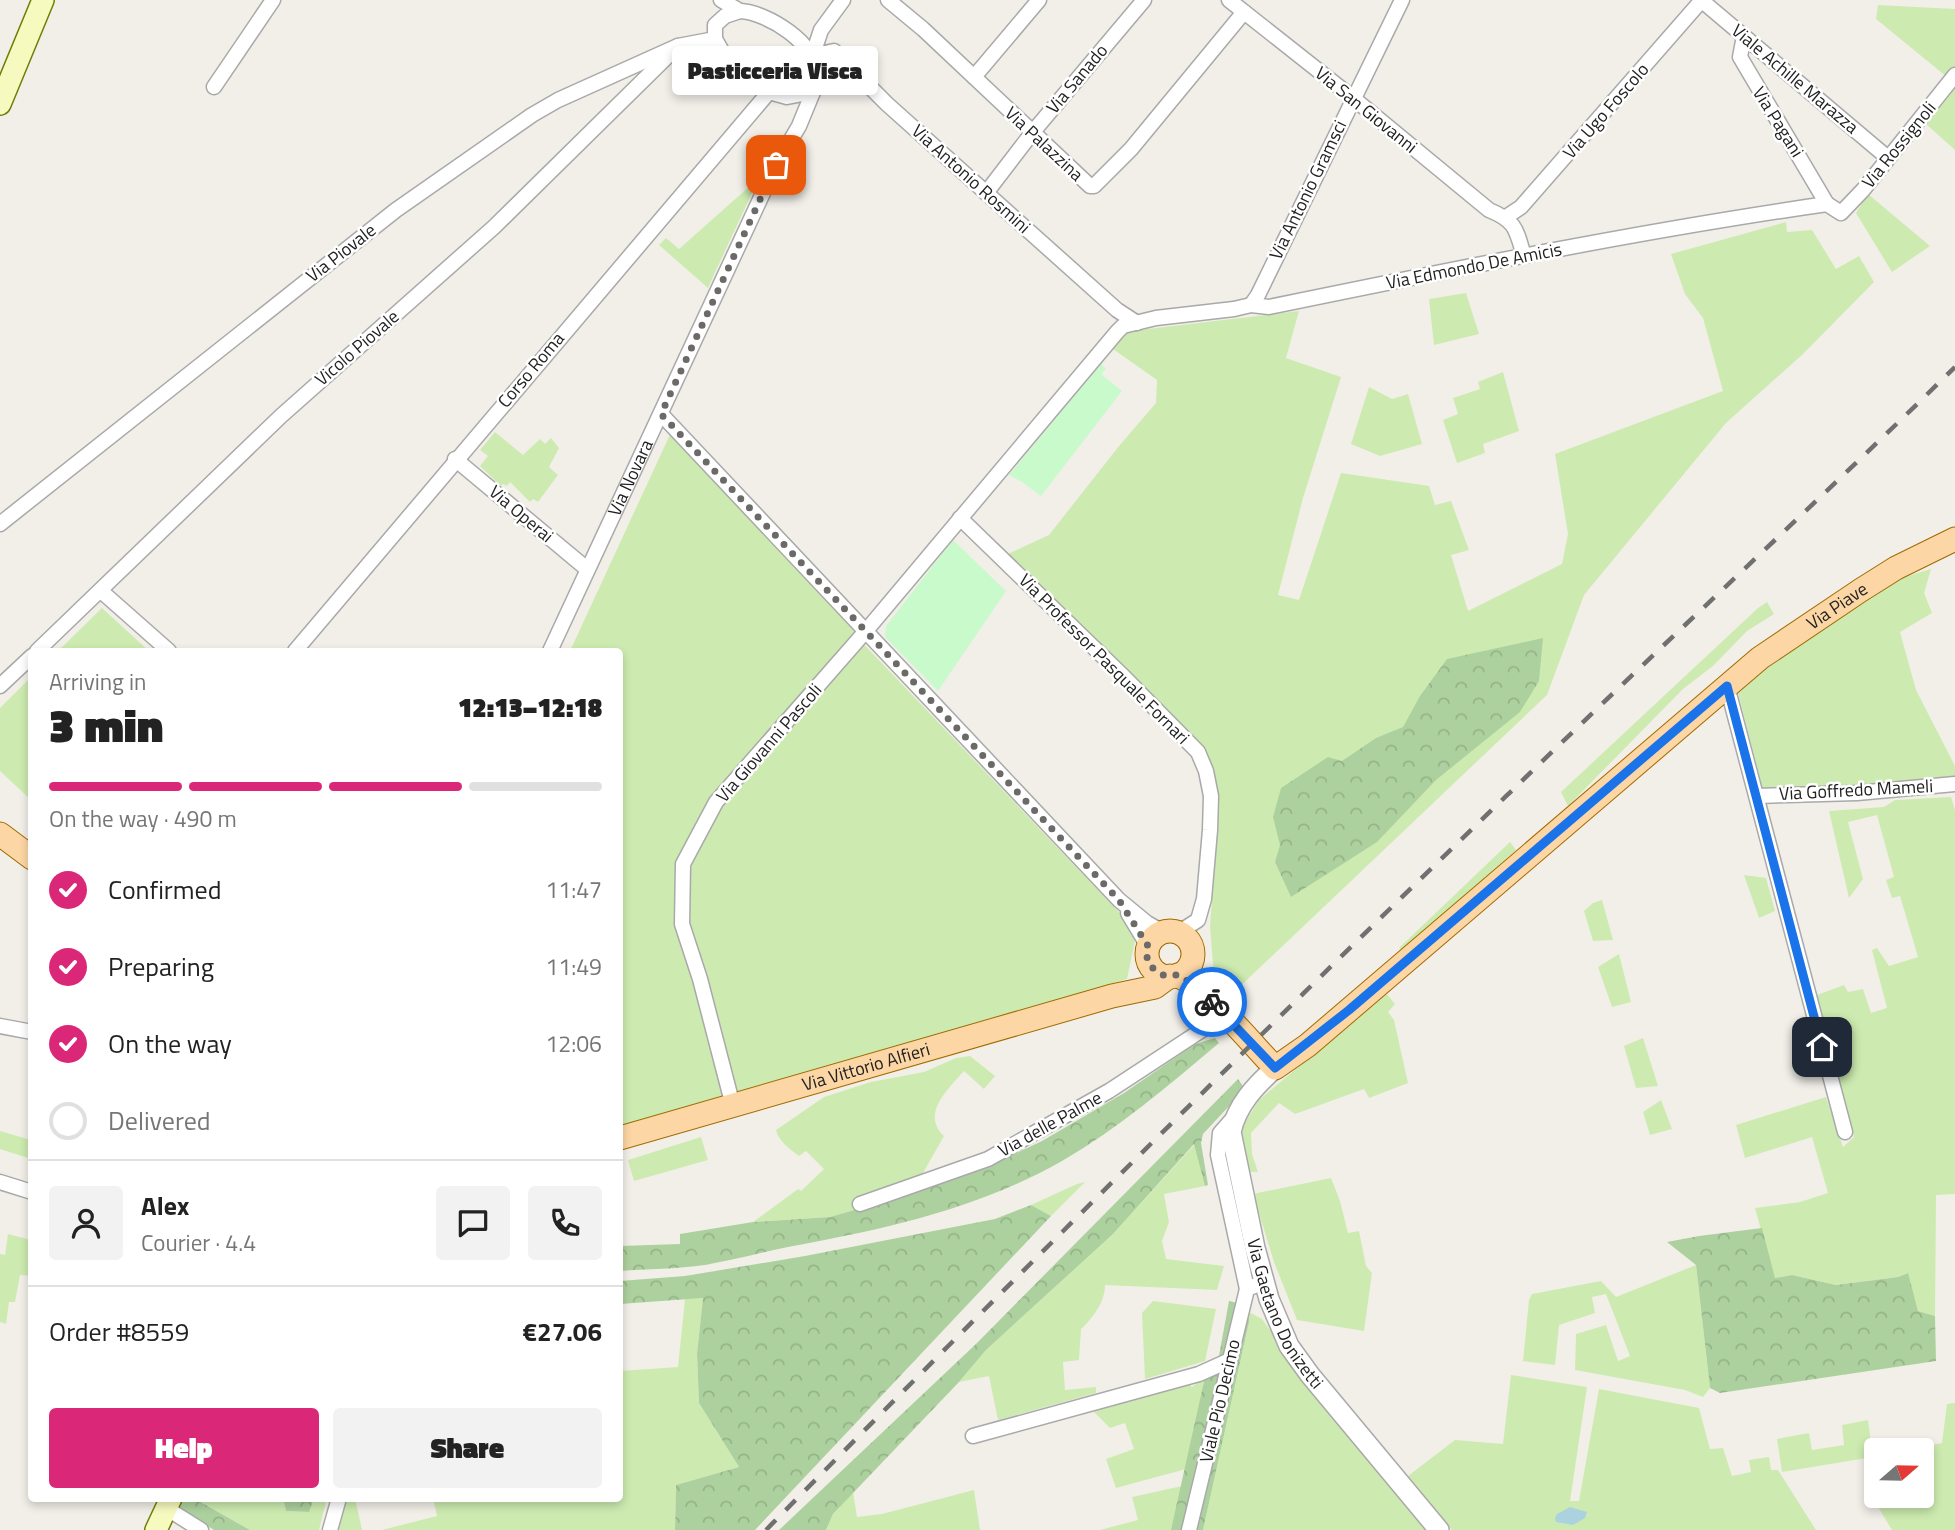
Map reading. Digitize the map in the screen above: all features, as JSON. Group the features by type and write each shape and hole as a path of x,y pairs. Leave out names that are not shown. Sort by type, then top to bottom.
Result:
{"main road":[{"path":"0,104 43,0"},
{"name":"Via Piave","path":"1275,1068 1349,1010 1727,686 1798,631 1861,590 1896,568 1955,539"},
{"path":"0,834 28,856"},
{"path":"1159,942 1188,941 1221,1011"},
{"path":"1159,942 1156,972 1194,985 1275,1068"},
{"path":"1112,996 1138,979 1159,942"},
{"path":"1174,976 1188,966 1192,954"},
{"name":"Via Vittorio Alfieri","path":"623,1137 1112,996 1155,987 1174,976"},
{"path":"156,1530 168,1503"}],"street":[{"path":"214,87 273,0"},
{"path":"721,0 740,11 754,13 776,23 798,39 812,57 818,75"},
{"path":"812,57 821,30 843,0"},
{"name":"Via Palazzina","path":"888,0 1090,186 1094,186 1131,149 1244,12"},
{"path":"974,77 1040,0"},
{"name":"Via Sanado","path":"986,193 1032,133 1144,0"},
{"name":"Via San Giovanni","path":"1229,0 1489,210 1506,217"},
{"name":"Via Antonio Gramsci","path":"1251,305 1402,0"},
{"name":"Viale Achille Marazza","path":"1702,0 1888,158"},
{"name":"Via Ugo Foscolo","path":"1506,217 1521,207 1702,0"},
{"path":"740,11 725,16 715,25 715,38 723,53 769,92 796,100 799,104 776,165"},
{"name":"Via Pagani","path":"1744,36 1740,57 1815,181 1826,204"},
{"name":"Via Piovale","path":"0,524 396,210 532,115 558,100 678,46 715,38"},
{"name":"Vicolo Piovale","path":"40,648 281,416 497,224 678,46"},
{"name":"Via Antonio Rosmini","path":"818,75 829,52 834,51 878,95 1117,310 1130,325"},
{"name":"Via Novara","path":"551,648 776,165 803,118 818,75"},
{"name":"Via Rossignoli","path":"1826,204 1840,213 1863,190 1955,75"},
{"name":"Corso Roma","path":"298,648 455,459 769,92"},
{"path":"787,97 813,92"},
{"name":"Via Edmondo De Amicis","path":"1130,325 1251,305 1269,307 1524,256 1732,218 1826,204"},
{"path":"1506,217 1516,229 1524,256"},
{"path":"865,632 1130,325"},
{"path":"661,414 1119,900 1147,923 1159,942"},
{"name":"Via Operai","path":"455,459 587,569"},
{"name":"Via Professor Pasquale Fornari","path":"960,519 1198,752 1206,771 1211,796 1203,903 1198,919 1159,942"},
{"path":"101,591 166,648"},
{"name":"Via Giovanni Pascoli","path":"733,1106 700,979 682,924 683,864 716,802 865,632"},
{"path":"0,686 28,660"},
{"path":"1727,686 1845,1132"},
{"name":"Via Goffredo Mameli","path":"1757,796 1857,793 1955,784"},
{"name":"Via delle Palme","path":"860,1204 989,1159 1109,1091 1221,1011"},
{"path":"0,1026 28,1031"},
{"name":"Via Gaetano Donizetti","path":"1275,1068 1258,1082 1234,1116 1231,1132 1256,1286 1289,1346 1439,1530"},
{"path":"0,1182 28,1191"},
{"name":"Viale Pio Decimo","path":"1189,1530 1230,1360 1256,1286"},
{"path":"973,1436 1199,1374 1230,1360"},
{"path":"330,1530 338,1502"},
{"path":"168,1503 201,1530"}],"green space":[{"path":"1878,5 1955,9 1955,75 1947,77 1876,19"},
{"path":"1955,87 1955,150 1926,124"},
{"path":"759,178 708,288 659,245 666,238 679,249"},
{"path":"1868,194 1930,246 1892,272 1856,213"},
{"path":"1786,222 1787,232 1812,230 1836,269 1859,256 1874,282 1803,354 1726,423 1584,595 1547,695 1231,995 1229,1001 1219,985 1213,965 1210,926 1217,829 1198,752 1008,554 1049,535 1156,403 1157,380 1113,349 1121,337 1131,331 1299,311 1286,358 1341,377 1303,498 1278,595 1299,600 1341,473 1429,486 1435,505 1451,501 1469,550 1451,555 1468,611 1562,564 1568,534 1555,454 1723,391 1703,318 1685,294 1671,254"},
{"path":"1466,293 1479,334 1434,345 1429,299"},
{"path":"1101,364 1106,369 1101,374 1122,391 1041,496 1009,475"},
{"path":"1503,372 1519,431 1483,444 1485,453 1457,463 1443,420 1458,414 1453,398 1480,389 1478,382"},
{"path":"1369,387 1392,399 1408,394 1422,444 1380,456 1351,444"},
{"path":"673,428 862,629 857,637 1137,931 1127,979 623,1129 623,648 571,648"},
{"path":"495,432 523,455 540,439 545,444 551,438 559,448 549,467 558,475 538,502 533,499 530,502 510,482 507,486 501,486 480,466 488,456 480,450"},
{"path":"953,540 1006,591 938,691 885,637 886,626"},
{"path":"1931,569 1924,593 1932,613 1900,632 1916,690 1955,766 1955,781 1764,793 1738,693 1783,654 1884,583"},
{"path":"1767,602 1774,614 1747,631 1713,666 1683,689 1568,806 1561,792"},
{"path":"102,608 146,648 61,648"},
{"path":"1543,638 1539,681 1520,712 1436,780 1377,842 1291,897 1275,862 1280,845 1273,817 1281,788 1328,757 1342,761 1376,738 1403,727 1420,696 1447,659"},
{"path":"28,680 28,797 0,771 0,708"},
{"path":"1951,797 1955,810 1955,1194 1936,1195 1935,1316 1918,1311 1907,1273 1898,1277 1836,1285 1792,1275 1774,1278 1755,1208 1800,1202 1828,1193 1812,1137 1745,1158 1736,1125 1826,1097 1843,1147 1854,1137 1817,995 1844,985 1848,992 1863,989 1871,1013 1887,1008 1872,950 1877,948 1889,966 1918,957 1900,896 1892,898 1886,880 1894,877 1877,815 1848,822 1863,879 1849,898 1829,811 1884,807 1895,800"},
{"path":"1510,842 1516,850 1403,950 1399,948"},
{"path":"1744,875 1766,878 1775,911 1759,918"},
{"path":"1602,900 1613,940 1593,941 1584,911 1593,903"},
{"path":"1619,954 1631,1002 1612,1007 1598,967"},
{"path":"1386,993 1395,1004 1388,1012 1394,1020 1408,1083 1369,1098 1364,1089 1295,1114 1279,1103 1251,1133 1252,1154 1258,1172 1247,1172 1239,1132 1259,1100"},
{"path":"1215,1038 1219,1043 1162,1091 1103,1135 1062,1161 997,1192 929,1216 859,1233 705,1265 623,1271 623,1246 680,1244 680,1234 753,1222 830,1217 926,1189 989,1166 1042,1141 1124,1093 1195,1044"},
{"path":"1643,1038 1658,1086 1636,1088 1624,1046"},
{"path":"970,1056 995,1076 984,1089 964,1071 939,1102 935,1119 937,1128 944,1136 923,1173 926,1189 830,1217 753,1222 798,1189 801,1191 824,1169 806,1151 799,1156 792,1151 776,1130 824,1097 871,1082 924,1072 956,1058"},
{"path":"1238,1079 1245,1089 1203,1134 1201,1143 1208,1185 1205,1186 1194,1144 1113,1234 986,1350 833,1514 826,1530 779,1530 977,1343"},
{"path":"1661,1100 1672,1129 1650,1135 1643,1112"},
{"path":"0,1131 28,1139 28,1158 0,1149"},
{"path":"701,1137 708,1160 634,1181 628,1160"},
{"path":"1195,1144 1205,1186 1164,1194 1169,1222 1162,1241 1166,1259 1224,1266 1217,1290 1105,1285 1098,1309 1081,1329 1079,1360 1063,1362 1065,1390 1096,1387 1096,1393 998,1420 989,1376 959,1382 986,1350 1113,1234"},
{"path":"1331,1178 1348,1233 1359,1231 1366,1266 1372,1273 1364,1331 1297,1320 1274,1262 1253,1194"},
{"path":"1085,1182 1051,1216 1031,1205 1077,1184"},
{"path":"1031,1205 1051,1216 755,1530 675,1530 676,1485 739,1467 699,1403 697,1354 703,1298 623,1304 623,1281 685,1276 995,1219"},
{"path":"1762,1228 1775,1278 1792,1275 1836,1285 1898,1277 1908,1273 1918,1311 1935,1316 1936,1361 1720,1393 1710,1388 1696,1265 1667,1242"},
{"path":"8,1234 28,1239 28,1276 20,1275 15,1302 9,1302 6,1324 0,1322 0,1254 5,1255"},
{"path":"1696,1265 1710,1388 1703,1397 1685,1390 1575,1370 1576,1334 1606,1325 1618,1361 1630,1356 1606,1294 1592,1297 1595,1313 1559,1325 1555,1365 1523,1361 1529,1300 1532,1294 1601,1281 1616,1297"},
{"path":"703,1298 697,1354 699,1403 739,1467 676,1485 675,1530 382,1530 437,1516 434,1502 623,1502 623,1371 678,1367 685,1299"},
{"path":"1153,1301 1216,1309 1205,1361 1145,1379 1142,1313"},
{"path":"1229,1301 1244,1307 1249,1322 1203,1530 1171,1530 1205,1377 1216,1372"},
{"path":"1249,1312 1262,1319 1316,1395 1429,1530 1203,1530"},
{"path":"1511,1375 1587,1387 1570,1501 1579,1501 1599,1389 1699,1408 1710,1449 1723,1448 1732,1476 1751,1472 1749,1460 1769,1457 1771,1470 1778,1470 1816,1530 1452,1530 1408,1476 1455,1440 1503,1444"},
{"path":"1205,1377 1186,1469 1116,1488 1106,1459 1134,1449 1125,1423 1110,1428 1092,1410 1186,1381 1192,1387"},
{"path":"1955,1403 1955,1530 1892,1530 1879,1508 1934,1508 1934,1444 1942,1443 1947,1404"},
{"path":"1868,1420 1870,1438 1864,1438 1864,1458 1782,1472 1777,1439 1809,1433 1812,1450 1844,1445 1842,1425"},
{"path":"1182,1486 1171,1530 1100,1530 1138,1520 1132,1497"},
{"path":"974,1490 980,1530 826,1530 833,1514 853,1492 857,1517 882,1514"},
{"path":"178,1502 201,1502 250,1530 214,1530 176,1506"},
{"path":"201,1502 284,1502 286,1511 308,1512 312,1502 326,1502 319,1530 250,1530"},
{"path":"284,1502 313,1502 309,1512 286,1511"},
{"path":"342,1502 356,1502 362,1530 334,1530"}],"water":[{"path":"1570,1507 1587,1512 1585,1518 1573,1525 1556,1522 1557,1514"}],"railway":[{"path":"766,1530 1069,1225 1374,924 1955,367"}],"way so far":[{"path":"776,165 661,414 1119,900 1148,946 1147,959 1150,966 1163,975 1178,975 1194,985 1212,1002"}],"place":[{"name":"Pasticceria Visca","path":"776,165"}],"route":[{"path":"1212,1002 1275,1068 1308,1045 1727,686 1822,1047"}]}
